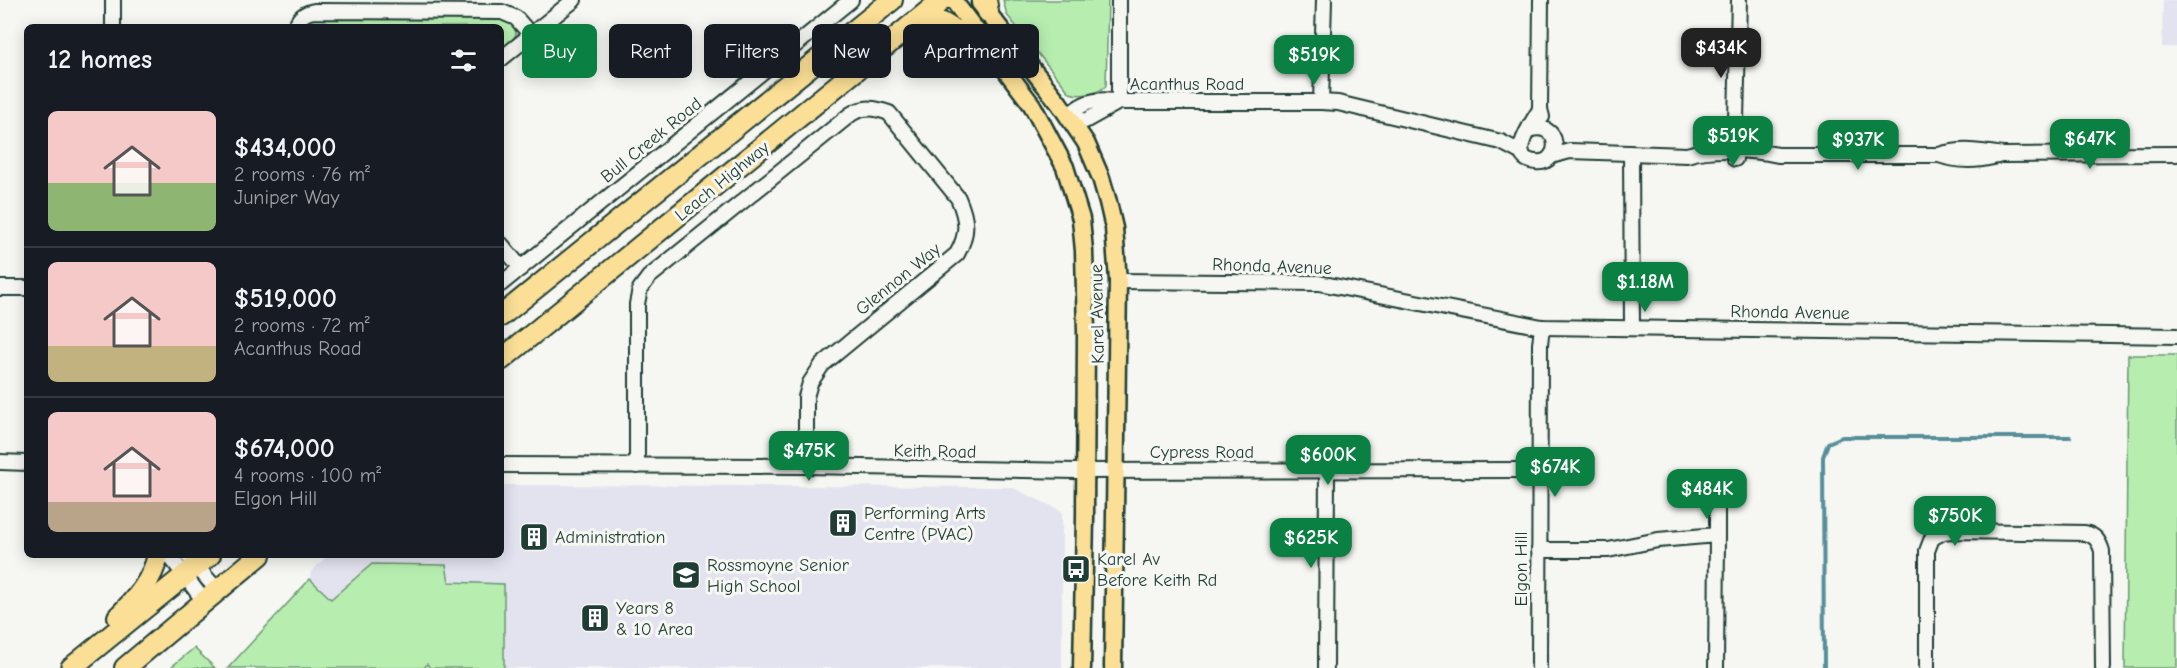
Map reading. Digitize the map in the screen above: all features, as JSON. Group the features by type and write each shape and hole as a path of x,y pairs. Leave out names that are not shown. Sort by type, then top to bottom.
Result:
{"highway":[{"name":"Leach Highway","path":"504,314 891,0"},
{"name":"Leach Highway","path":"913,24 942,0"},
{"path":"913,24 944,24"},
{"name":"Leach Highway","path":"504,358 903,32"},
{"path":"70,668 146,586 154,572 157,558"},
{"path":"124,668 256,558"},
{"path":"70,668 195,563"}],"main road":[{"name":"Karel Avenue","path":"953,0 971,24"},
{"name":"Karel Avenue","path":"984,4 1069,116 1086,143 1101,178 1114,228 1118,281 1113,668"},
{"name":"Karel Avenue","path":"1012,78 1032,105 1058,152 1072,187 1081,219 1084,251 1084,630 1082,668"},
{"path":"1032,105 1048,112 1069,116 1061,128 1058,152"}],"street":[{"path":"113,0 113,24"},
{"path":"545,24 574,0"},
{"name":"Bull Creek Road","path":"504,282 851,0"},
{"path":"1119,0 1119,102"},
{"path":"1321,102 1324,0"},
{"path":"1541,0 1540,109 1546,130 1553,136 1553,151"},
{"path":"1735,155 1739,0"},
{"path":"297,24 302,16 314,11 502,12 516,18 522,25"},
{"path":"504,57 522,42"},
{"name":"Acanthus Road","path":"1069,116 1085,121 1119,102 1338,103 1501,142 1522,153 1528,160 1537,163 1549,159 1553,151 1688,155 1697,152 1735,155 1763,152 1778,155 1939,155 1956,160 1978,161 2003,155 2177,154"},
{"name":"Glennon Way","path":"637,466 637,304 640,289 649,277 851,114 861,108 876,108 890,113 958,198 965,214 967,229 957,254 822,365 810,382 806,397 806,466"},
{"path":"1522,153 1521,146 1525,134 1540,109"},
{"name":"Acanthus Road","path":"1501,142 1536,128 1546,130"},
{"path":"1631,154 1632,328"},
{"path":"504,248 520,268"},
{"name":"Rhonda Avenue","path":"1118,281 1320,283 1542,327 2177,336"},
{"path":"0,288 24,288"},
{"name":"Elgon Hill","path":"1539,668 1540,344 1542,327"},
{"path":"0,462 24,463"},
{"name":"Keith Road","path":"504,465 806,466 1117,471"},
{"path":"1326,668 1327,470"},
{"name":"Cypress Road","path":"1117,471 1539,470"},
{"path":"1716,668 1717,507"},
{"path":"1927,668 1927,551 1932,538 1943,532 1951,531 2092,534 2102,551 2103,668"},
{"path":"1539,550 1608,550 1658,540 1717,535"},
{"path":"179,558 195,563 211,595"}],"shaded area":[{"path":"2163,0 2177,0 2177,47 2162,47"},
{"name":"Rossmoyne Senior High School","path":"504,485 1011,487 1062,511 1062,668 228,668 310,579 311,572 325,558 504,558"}],"green space":[{"path":"1003,0 1108,0 1106,86 1089,94 1070,93 1039,55 1039,24 1014,24 1007,15"},
{"path":"315,17 501,18 512,23 516,34 504,48 504,24 304,24"},
{"path":"2128,355 2177,355 2177,668 2125,668"},
{"path":"372,564 446,565 449,582 504,584 504,668 430,668 427,664 424,668 228,668 310,579 331,599"},
{"path":"194,648 215,668 170,668"}],"waterway":[{"path":"1824,668 1823,457 1828,443 1842,437 2070,437"}],"place":[{"name":"Performing Arts Centre (PVAC)","path":"843,523"},
{"name":"Administration","path":"534,537"},
{"name":"Karel Av Before Keith Rd","path":"1076,569"},
{"name":"Rossmoyne Senior High School","path":"686,575"},
{"name":"Years 8 & 10 Area","path":"595,618"}]}
